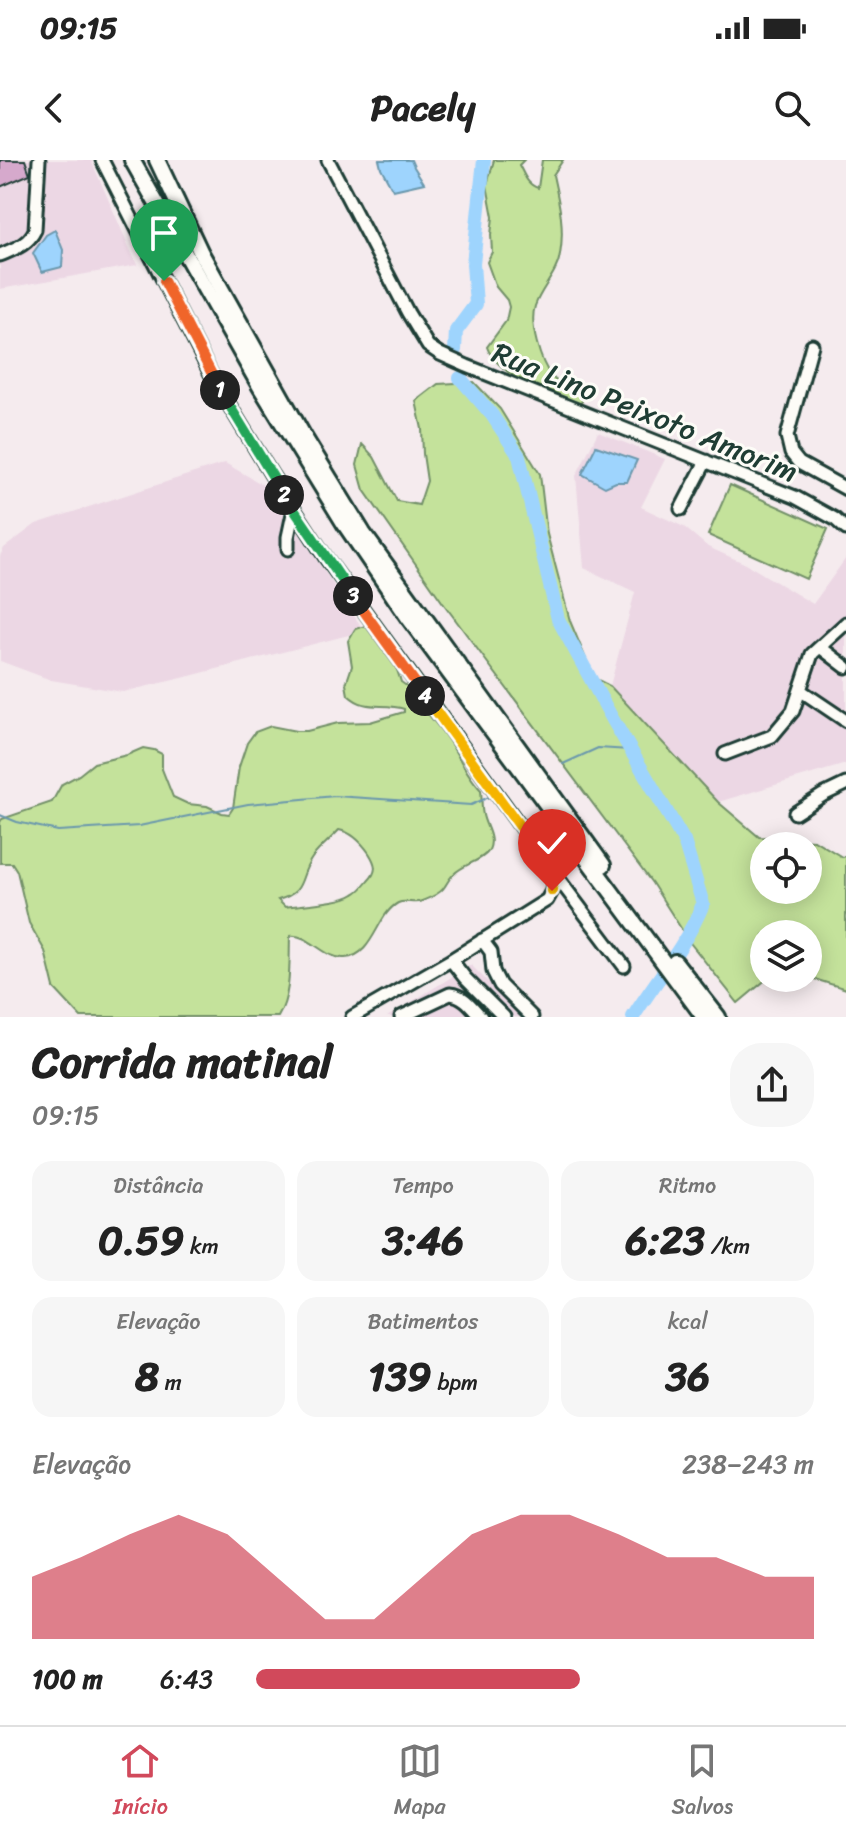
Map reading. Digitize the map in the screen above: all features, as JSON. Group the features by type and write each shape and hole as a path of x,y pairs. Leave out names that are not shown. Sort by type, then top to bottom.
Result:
{"main road":[{"path":"132,160 261,388 344,523 408,617 680,976 718,1017"},
{"path":"157,160 201,253 304,437 363,533 656,945"},
{"path":"680,976 704,1017"}],"street":[{"path":"0,255 22,245 35,230 39,160"},
{"path":"102,160 214,380 294,509 326,558 624,966"},
{"name":"Rua Lino Peixoto Amorim","path":"328,160 428,346 467,366 795,497 835,519 846,529"},
{"path":"812,345 787,436 791,453 799,463 846,489"},
{"path":"681,509 706,461"},
{"path":"288,549 294,509"},
{"path":"725,754 772,736 793,711 812,654 846,623"},
{"path":"820,647 846,667"},
{"path":"800,690 846,721"},
{"path":"795,813 846,784"},
{"path":"352,1017 547,900 552,891 554,873"},
{"path":"482,940 491,952 493,971 500,985 532,1017"},
{"path":"451,960 504,1017"},
{"path":"401,1017 450,994 457,994 481,1017"}],"shaded area":[{"path":"0,160 91,160 137,265 0,289"},
{"path":"598,432 665,459 641,507 684,527 708,547 746,564 813,604 846,558 846,764 718,802 610,686 635,592 584,568 576,476"},
{"path":"225,463 270,489 364,631 123,692 51,680 0,661 0,556 4,548 36,524"},
{"path":"471,965 523,1017 387,1017"}],"green space":[{"path":"494,160 524,160 519,165 528,182 538,188 542,160 563,160 553,175 562,225 560,255 535,306 533,323 543,362 552,377 584,396 581,403 557,399 528,385 502,367 487,347 506,321 509,307 496,287 487,262 492,252 493,217 487,185"},
{"path":"474,382 500,409 540,474 547,534 570,621 594,678 610,686 718,802 753,832 750,832 750,904 822,904 822,845 842,857 846,856 846,989 822,981 822,920 750,920 751,992 738,1003 691,944 652,883 443,603 364,490 357,465 362,444 374,457 397,501 419,505 427,481 416,401 438,384"},
{"path":"730,485 828,529 806,579 708,535"},
{"path":"365,626 383,643 401,682 444,733 481,790 482,812 491,841 489,850 483,857 458,871 436,895 419,902 398,903 385,916 369,943 355,956 338,958 304,938 290,936 288,988 278,1017 81,1017 54,988 45,951 29,923 17,871 12,863 0,863 2,819 52,802 62,784 94,763 143,748 162,754 162,769 173,797 229,814 233,808 239,767 247,743 255,732 271,726 307,731 338,723 370,722 404,712 404,709 396,707 361,703 348,695 346,684 352,666 348,641 355,629","holes":["339,830 360,842 371,857 375,867 371,877 360,890 348,897 285,907 278,900 294,893 315,854"]}],"water":[{"path":"379,160 411,160 424,183 393,190"},
{"path":"55,230 63,250 62,267 42,272 33,253 46,235"},
{"path":"596,446 637,460 627,482 616,482 605,487 582,474"}],"building":[{"path":"0,160 25,160 30,174 0,187"}],"waterway":[{"path":"455,350 456,331 476,304 473,264 484,160"},
{"path":"460,378 492,415 519,456 558,619 684,841 703,904 680,948 633,1017"},
{"path":"563,764 598,748 630,750"},
{"path":"0,815 58,831 139,826 248,804 335,796 471,805 489,797"}],"route":[{"path":"164,281 214,380 271,474 326,558 554,873 552,891"}]}
